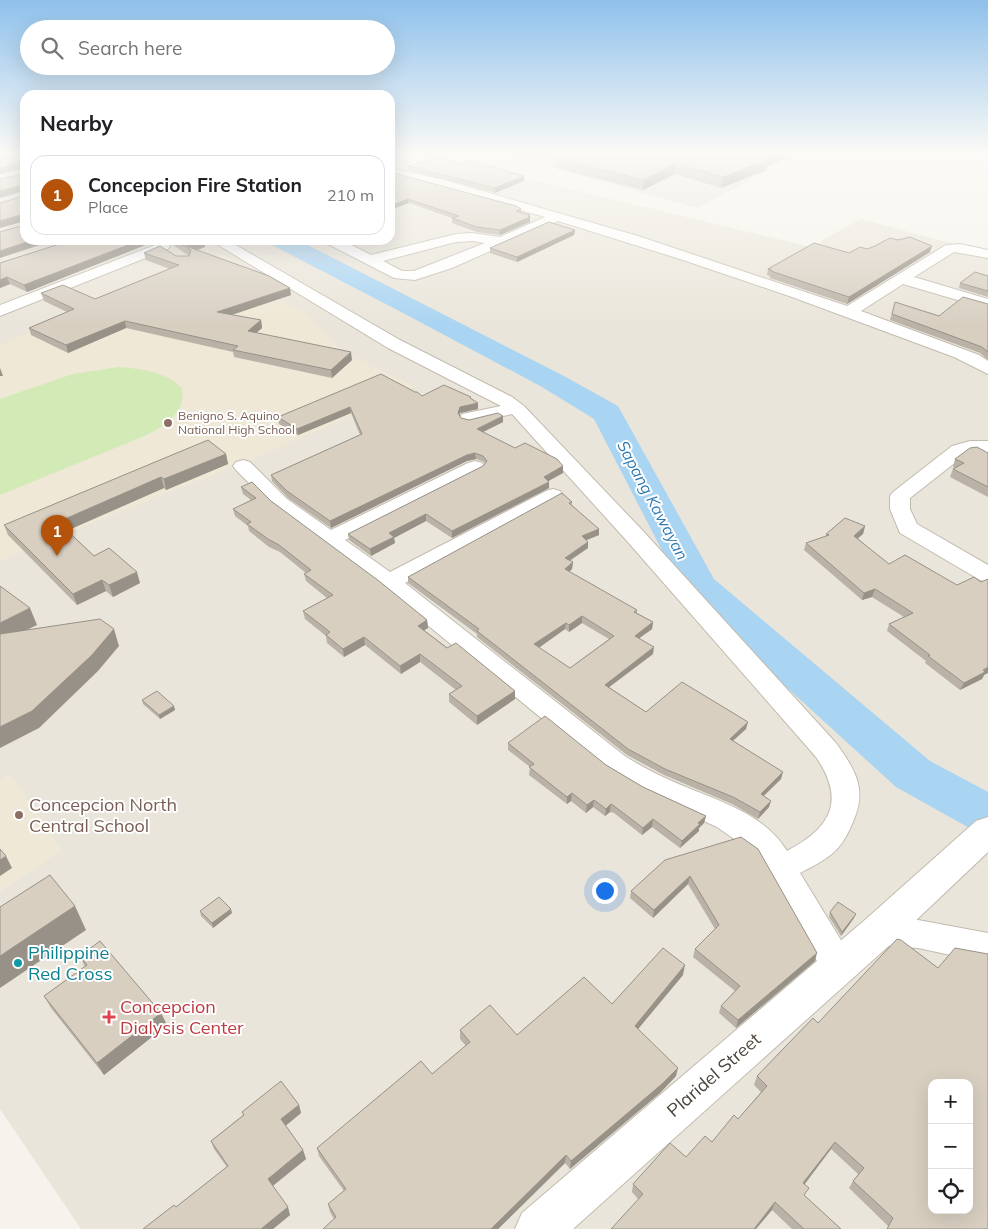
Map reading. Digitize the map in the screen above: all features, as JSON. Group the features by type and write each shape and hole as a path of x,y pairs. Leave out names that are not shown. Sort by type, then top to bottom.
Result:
{"street":[{"path":"539,211 730,269 850,311 960,353 988,369"},
{"path":"340,245 399,275 415,276 447,265 557,216"},
{"path":"369,260 456,238 502,241"},
{"path":"0,311 153,245"},
{"path":"161,245 177,255"},
{"path":"226,245 394,344 493,393 515,408 636,536 826,750 840,770 846,785 844,810 831,837 814,850 782,868"},
{"path":"850,311 951,248 988,254"},
{"path":"900,279 921,283 988,304"},
{"path":"469,418 515,408"},
{"path":"988,447 970,447 959,450 900,496 900,510 908,528 988,575"},
{"path":"243,466 280,503 389,582 616,764 651,784 728,818 755,834 768,846 782,868 838,966"},
{"path":"330,538 475,467"},
{"path":"389,582 553,495"},
{"name":"Plaridel Street","path":"538,1229 838,966 988,830"},
{"path":"884,925 988,948"}],"shaded area":[{"path":"0,211 20,211 20,245 395,245 395,211 663,211 815,248 824,239 861,219 988,253 988,1229 81,1229 0,1109"},
{"name":"Benigno S. Aquino National High School","path":"221,253 265,278 247,285 306,313 341,351 415,387 265,454 47,541 0,562 0,345"},
{"name":"Concepcion North Central School","path":"10,774 62,850 0,892 0,780"}],"green space":[{"path":"119,367 160,374 182,388 181,405 172,418 158,429 142,437 0,495 0,399 73,374"}],"building":[{"path":"0,211 20,211 20,215 0,221"},
{"path":"445,211 517,211 530,215 528,216 530,217 500,230 477,227 452,218 459,216"},
{"path":"549,222 575,230 517,257 490,248"},
{"path":"20,226 20,244 0,251 0,232"},
{"path":"910,237 932,246 849,297 768,269 814,243 849,253 860,247 867,249 890,238 898,240"},
{"path":"56,245 128,245 24,285 7,277 0,280 0,263"},
{"path":"183,245 189,245 186,246 269,276 290,288 217,312 261,320 248,331 351,352 331,370 233,350 238,346 125,321 66,345 29,328 74,309 41,293 63,285 95,299 179,265 144,253 160,246 176,256 189,256 191,250"},
{"path":"975,272 988,276 988,291 960,283"},
{"path":"963,297 988,304 988,352 982,347 892,314 895,302 939,316"},
{"path":"381,374 422,396 444,385 471,397 478,403 460,407 458,413 461,418 469,420 498,413 503,416 477,429 515,448 525,443 557,459 563,466 544,477 549,482 452,531 426,514 389,533 394,537 370,549 348,534 483,466 487,461 483,456 475,453 467,455 330,521 287,491 271,475 362,434 350,407 297,429 278,417"},
{"path":"208,440 226,454 164,479 161,477 58,522 94,556 109,548 137,572 109,585 102,580 73,594 4,525"},
{"path":"977,447 988,453 988,487 953,469 964,463 955,459 970,448"},
{"path":"252,482 271,501 379,581 427,620 418,626 447,648 456,643 515,691 477,716 449,694 462,686 420,654 400,666 364,637 343,649 326,635 330,632 303,611 333,595 304,574 311,570 279,545 247,524 251,522 233,509 256,498 241,487"},
{"path":"562,493 572,502 569,503 599,529 582,536 588,542 565,558 573,562 565,569 637,610 634,612 653,622 635,636 654,647 605,685 646,712 682,682 748,722 730,739 783,772 761,794 771,801 760,812 733,797 665,769 628,749 477,631 479,629 408,577","holes":["582,616 614,636 570,668 534,644 566,623 569,625"]},
{"path":"845,518 865,526 854,536 889,564 905,555 957,585 974,577 981,582 988,579 988,667 983,670 985,672 964,683 889,624 913,613 875,589 864,593 806,543 829,535 826,534"},
{"path":"0,586 30,608 0,623"},
{"path":"100,619 114,629 92,655 32,711 0,727 0,634"},
{"path":"157,691 174,706 159,715 142,700"},
{"path":"545,716 606,765 643,787 706,816 682,841 653,819 643,828 611,804 606,809 594,800 587,805 572,793 567,797 529,767 534,764 508,743"},
{"path":"741,837 758,849 817,953 738,1020 721,1006 740,986 695,949 719,925 690,876 654,910 631,891 665,860"},
{"path":"0,849 6,856 0,860"},
{"path":"50,875 75,906 0,956 0,907"},
{"path":"219,897 231,909 212,923 200,911"},
{"path":"838,902 856,914 842,932 830,912"},
{"path":"897,939 938,968 955,948 988,954 988,1229 887,1229 893,1218 853,1181 864,1168 835,1142 803,1183 809,1188 804,1195 841,1229 804,1229 775,1202 754,1229 611,1229 643,1194 633,1184 670,1143 686,1157 705,1136 712,1142 734,1115 738,1119 767,1086 757,1076 813,1018 818,1023"},
{"name":"Concepcion Dialysis Center","path":"100,941 161,1013 97,1063 44,996 87,965 80,956"},
{"path":"663,948 685,965 635,1026 678,1068 662,1084 571,1161 566,1155 491,1229 323,1229 336,1217 328,1204 346,1189 317,1148 421,1061 432,1074 470,1042 460,1030 490,1005 517,1035 584,977 612,1004"},
{"path":"281,1081 299,1105 281,1119 303,1150 268,1179 288,1207 261,1229 143,1229 174,1205 176,1207 228,1166 211,1141 244,1115 242,1112"}],"waterway":[{"name":"Sapang Kawayan","path":"290,245 552,381 607,413 699,586 913,774 988,815"}],"place":[{"name":"Benigno S. Aquino National High School","path":"168,423"},
{"name":"Concepcion Fire Station","path":"57,556"},
{"name":"Concepcion North Central School","path":"19,815"},
{"name":"Philippine Red Cross","path":"18,963"},
{"name":"Concepcion Dialysis Center","path":"109,1017"}]}
